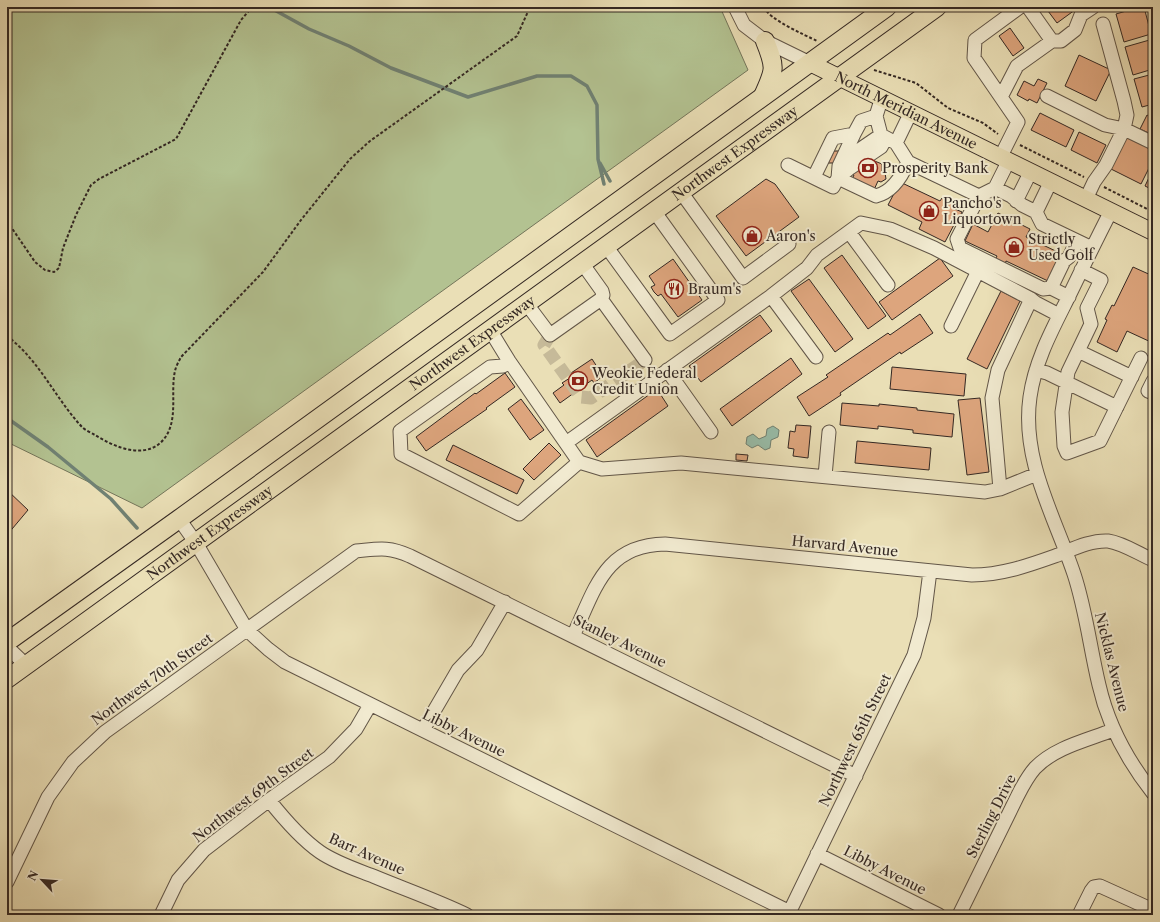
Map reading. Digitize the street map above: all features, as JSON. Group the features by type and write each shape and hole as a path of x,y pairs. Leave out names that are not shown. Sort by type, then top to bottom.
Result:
{"highway":[{"name":"Northwest Expressway","path":"7,642 180,519 887,7"},
{"name":"Northwest Expressway","path":"7,679 937,7"},
{"path":"762,97 772,77 774,68 765,41"},
{"path":"473,306 490,330"}],"main road":[{"name":"North Meridian Avenue","path":"810,63 1153,232"}],"street":[{"name":"North Meridian Avenue","path":"735,7 744,25 765,41 810,63"},
{"path":"1020,7 974,40 974,58 1018,122 995,188 979,196 958,239 960,248 1043,290 1051,288 1068,296"},
{"path":"1028,7 1052,41"},
{"path":"1001,97 1017,66 1052,41 1061,41 1076,30 1081,15 1093,7"},
{"path":"1086,198 1124,129 1127,115 1103,24"},
{"path":"1047,96 1105,125 1124,129 1153,143"},
{"path":"882,98 876,116 887,139 908,162 979,196"},
{"path":"788,165 833,186 838,178 850,168 859,150 887,139 911,112"},
{"path":"838,178 839,166 861,121 876,116"},
{"path":"814,177 834,138 854,134"},
{"path":"838,178 876,196 881,195 901,176 908,162"},
{"path":"1016,201 1031,171"},
{"path":"1036,212 1051,181"},
{"path":"995,188 1036,212 1042,224 1092,248"},
{"path":"681,192 743,278 789,244"},
{"path":"606,246 670,334 718,300 654,211"},
{"name":"Nicklas Avenue","path":"1111,211 1044,347 1036,370 1030,396 1028,422 1031,450 1037,474 1074,576 1081,601 1099,686 1114,730 1127,756 1138,774 1153,793"},
{"path":"566,443 770,296 807,268 817,255 861,223 890,228 934,248 1059,315"},
{"path":"849,232 888,285"},
{"path":"1051,288 1064,261 1069,257 1077,241"},
{"path":"526,303 550,335 601,299 603,296 602,291 582,263"},
{"path":"1081,270 1101,280 1088,308 1091,324 1068,372 1066,382 1062,412 1064,446 1067,453 1100,441 1141,358"},
{"path":"951,326 978,271"},
{"path":"770,296 816,357"},
{"path":"601,299 645,360"},
{"path":"1000,489 992,398 998,370 1033,301"},
{"path":"490,330 509,362 579,462 602,469 681,463 985,492 1000,489 1037,474"},
{"path":"1078,351 1132,377"},
{"path":"509,362 503,366 490,367 400,431 401,454 519,514 579,462"},
{"path":"667,370 711,432"},
{"path":"1036,370 1066,382 1118,407"},
{"path":"1153,381 1148,391 1153,393"},
{"path":"825,476 829,432"},
{"name":"Libby Avenue","path":"180,519 196,543 247,630 285,662 789,913"},
{"name":"Harvard Avenue","path":"573,636 605,570 624,553 650,544 665,544 930,572 989,575 1029,566 1099,541 1108,541 1126,547 1153,560"},
{"name":"Stanley Avenue","path":"366,550 378,548 398,551 505,602 856,776"},
{"name":"Northwest 70th Street","path":"7,882 48,797 73,762 105,732 356,551 366,550"},
{"name":"Northwest 65th Street","path":"789,913 914,654 924,618 930,572"},
{"path":"423,730 458,670 478,650 505,602"},
{"path":"7,647 26,665"},
{"name":"Northwest 69th Street","path":"161,915 178,880 204,850 269,800 329,757 356,729 370,705"},
{"name":"Sterling Drive","path":"959,915 1016,797 1036,767 1050,756 1067,747 1114,730"},
{"name":"Barr Avenue","path":"269,800 293,829 307,842 328,856 355,869 467,915"},
{"name":"Libby Avenue","path":"817,854 939,915"},
{"path":"1079,915 1090,892 1094,887 1100,886 1153,910"}],"path":[{"path":"7,220 35,262 45,270 54,272 59,268 63,248 76,215 92,185 99,179 176,139 241,20 252,7"},
{"path":"7,336 20,346 40,369 83,428 107,443 126,450 145,451 158,444 164,438 171,422 175,372 181,357 263,272 301,220 350,159 370,141 517,36 530,7"},
{"path":"764,7 765,10 779,21 810,38"},
{"path":"887,74 916,83 948,108 983,122 1000,134"},
{"path":"1021,145 1088,179"},
{"path":"1102,186 1153,212"}],"shaded area":[{"path":"7,7 720,7 748,70 142,508 7,442"},
{"path":"773,426 779,430 778,437 771,440 770,448 765,450 758,445 752,448 746,444 747,437 753,434 759,439 766,436 767,429"}],"building":[{"path":"1045,7 1079,7 1057,23"},
{"path":"1144,7 1151,34 1124,42 1116,14"},
{"path":"1010,28 1024,48 1013,56 999,36"},
{"path":"1153,39 1153,69 1133,75 1125,47"},
{"path":"1079,55 1111,70 1096,101 1065,86"},
{"path":"1153,74 1153,104 1142,107 1134,79"},
{"path":"1038,79 1047,83 1037,103 1029,99 1028,101 1017,95 1024,81 1034,86"},
{"path":"1040,113 1074,130 1066,147 1031,130"},
{"path":"1147,115 1153,118 1153,135 1140,129"},
{"path":"1079,132 1106,145 1097,163 1071,150"},
{"path":"1127,137 1153,150 1153,160 1141,184 1111,169"},
{"name":"Prosperity Bank","path":"834,151 861,151 872,160 882,164 882,171 885,173 886,179 881,182 878,181 873,192 852,179 854,175 852,174 857,163 828,163"},
{"path":"1153,169 1153,190 1145,186"},
{"name":"Aaron's","path":"766,179 775,184 799,217 746,256 716,216"},
{"name":"Pancho's Liquortown","path":"900,182 940,201 942,198 957,205 955,209 962,212 945,242 919,229 922,222 888,205"},
{"name":"Strictly Used Golf","path":"998,213 1030,229 1026,237 1062,254 1048,281 1006,261 1005,265 995,260 997,256 965,241 973,224 988,232"},
{"path":"842,255 886,316 868,329 824,268"},
{"path":"940,258 953,276 892,320 879,302"},
{"name":"Braum's","path":"673,259 702,300 678,317 661,294 658,296 654,292 651,287 655,285 649,276"},
{"path":"1133,267 1153,276 1153,343 1127,331 1117,352 1097,342 1107,320 1105,319 1112,305 1114,306"},
{"path":"809,279 853,339 835,352 791,291"},
{"path":"1001,291 1020,301 987,369 967,359"},
{"path":"920,314 933,333 901,354 900,352 840,393 841,395 809,416 797,397 828,377 826,375 888,333 890,335"},
{"path":"760,315 772,331 701,382 689,366"},
{"path":"791,358 802,374 732,426 720,409"},
{"name":"Weokie Federal Credit Union","path":"592,359 603,376 594,383 592,380 560,403 553,393 564,385 562,383 573,376 571,373"},
{"path":"892,367 966,374 964,396 890,389"},
{"path":"505,373 515,387 486,408 487,409 426,451 416,437 475,393 476,394"},
{"path":"657,389 668,406 597,457 586,440"},
{"path":"980,398 989,472 967,475 958,400"},
{"path":"521,399 544,430 530,440 508,409"},
{"path":"842,403 879,406 879,404 954,414 952,437 913,433 913,430 878,426 878,429 840,425"},
{"path":"796,425 811,426 808,458 793,456 794,449 788,448 790,431 795,432"},
{"path":"857,441 931,448 929,470 855,463"},
{"path":"549,443 561,455 534,480 523,469"},
{"path":"453,445 524,480 517,494 446,460"},
{"path":"736,454 748,455 747,461 736,460"},
{"path":"7,490 28,510 7,535"}],"waterway":[{"path":"269,7 309,29 349,46 391,68 468,97 537,76 571,76 587,86 597,105 598,159 604,184"},
{"path":"600,163 610,181"},
{"path":"7,418 48,447 111,499 137,528"}],"tunnel":[{"path":"550,335 544,345 581,397 591,398 645,360"}],"place":[{"name":"Prosperity Bank","path":"868,168"},
{"name":"Pancho's Liquortown","path":"929,211"},
{"name":"Aaron's","path":"752,236"},
{"name":"Strictly Used Golf","path":"1014,247"},
{"name":"Braum's","path":"674,289"},
{"name":"Weokie Federal Credit Union","path":"578,381"}]}
